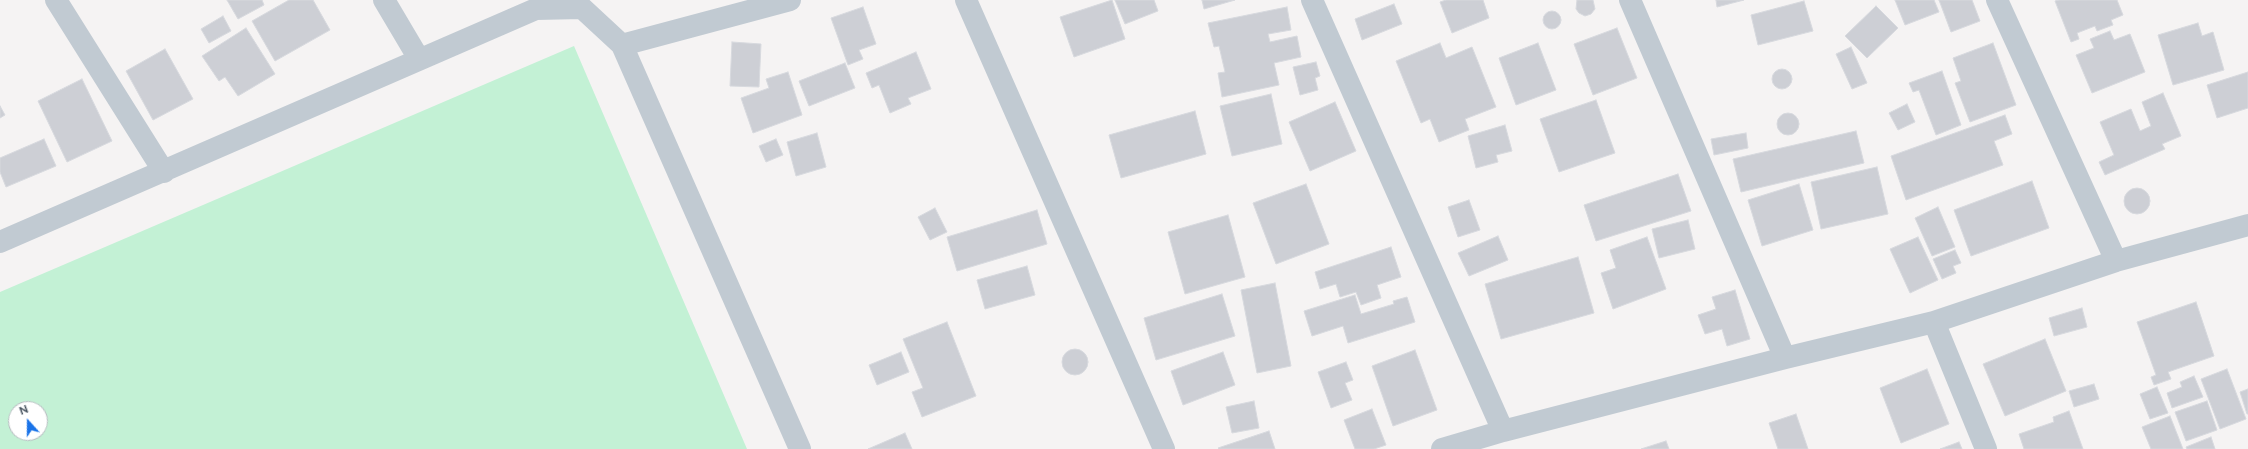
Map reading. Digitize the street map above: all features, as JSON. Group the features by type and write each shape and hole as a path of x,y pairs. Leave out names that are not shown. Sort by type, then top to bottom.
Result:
{"street":[{"path":"56,0 164,172"},
{"path":"384,0 419,59"},
{"path":"622,45 790,0"},
{"path":"966,0 1164,449"},
{"path":"1312,0 1503,431"},
{"path":"1630,0 1785,358"},
{"path":"1997,0 2116,261"},
{"path":"0,242 536,9 581,4 622,45 800,449"},
{"path":"1442,449 1503,431 1785,358 1934,322 2116,261 2248,225"},
{"path":"1934,322 1986,449"}],"green space":[{"path":"574,46 747,449 0,449 0,292"}],"building":[{"path":"227,0 262,0 264,5 238,19"},
{"path":"289,0 313,0 330,30 275,61 252,21"},
{"path":"1112,0 1125,39 1074,57 1060,17"},
{"path":"1115,0 1154,0 1158,11 1125,24"},
{"path":"1202,0 1235,0 1204,9"},
{"path":"1446,0 1483,0 1489,18 1452,33 1440,2"},
{"path":"1577,0 1593,0 1595,9 1591,14 1585,16 1579,13 1576,9"},
{"path":"1716,0 1744,0 1717,7"},
{"path":"1895,0 1934,0 1939,12 1905,25"},
{"path":"1939,0 1972,0 1980,21 1951,32"},
{"path":"2117,0 2123,15 2111,20 2113,25 2097,31 2095,26 2077,33 2079,39 2071,42 2055,1"},
{"path":"1804,1 1813,31 1758,45 1751,15"},
{"path":"1394,4 1402,24 1362,40 1355,19"},
{"path":"1876,6 1898,28 1867,58 1845,36"},
{"path":"863,7 876,44 859,50 863,59 848,65 831,18"},
{"path":"1287,7 1291,30 1268,34 1270,42 1297,36 1301,57 1274,63 1279,85 1222,97 1218,73 1225,72 1219,46 1214,47 1208,23"},
{"path":"1552,11 1558,14 1561,20 1558,26 1552,29 1546,26 1543,20 1546,14"},
{"path":"223,16 231,31 209,43 201,29"},
{"path":"2198,23 2202,36 2213,32 2224,70 2173,85 2158,35"},
{"path":"246,28 275,74 238,96 225,77 219,81 202,56"},
{"path":"1617,28 1637,78 1593,95 1574,44"},
{"path":"2110,31 2114,40 2130,34 2145,72 2092,93 2076,55 2094,48 2090,39"},
{"path":"732,42 761,44 759,87 730,86"},
{"path":"1440,43 1446,58 1472,47 1496,107 1465,119 1469,130 1439,142 1430,119 1421,123 1396,61"},
{"path":"1538,43 1556,90 1516,105 1499,58"},
{"path":"1993,43 2016,105 1970,122 1955,83 1961,81 1953,58"},
{"path":"1851,47 1867,83 1852,89 1836,54"},
{"path":"165,49 193,99 153,120 126,71"},
{"path":"916,52 931,89 908,98 911,104 890,113 879,85 872,88 866,73"},
{"path":"1316,62 1320,76 1315,78 1318,90 1300,95 1293,67"},
{"path":"845,63 855,88 809,106 799,81"},
{"path":"1782,69 1789,72 1792,79 1789,86 1782,89 1775,86 1772,79 1775,72"},
{"path":"1942,71 1961,125 1936,135 1919,90 1913,92 1909,83"},
{"path":"788,72 802,115 753,133 741,98 769,88 766,79"},
{"path":"2248,72 2248,108 2217,118 2207,85"},
{"path":"82,79 112,141 67,162 38,101"},
{"path":"2163,93 2181,136 2162,144 2165,149 2105,175 2099,162 2114,155 2100,122 2131,109 2140,131 2151,126 2142,102"},
{"path":"1271,94 1282,144 1232,156 1220,106"},
{"path":"1596,100 1615,153 1559,172 1540,119"},
{"path":"1335,102 1356,151 1310,171 1289,122"},
{"path":"1907,104 1915,122 1898,130 1889,113"},
{"path":"0,106 5,115 0,118"},
{"path":"1195,111 1206,154 1121,178 1109,135"},
{"path":"1788,113 1792,114 1798,120 1798,128 1792,134 1788,135 1784,134 1778,128 1777,124 1778,120 1784,114"},
{"path":"2005,115 2012,134 1994,141 2003,165 1906,200 1891,156"},
{"path":"1505,125 1512,151 1496,155 1498,162 1476,168 1468,136"},
{"path":"1856,131 1864,163 1741,192 1733,159"},
{"path":"817,133 826,167 796,176 787,142"},
{"path":"1746,133 1748,148 1714,155 1711,139"},
{"path":"44,139 56,166 6,187 0,172 0,158"},
{"path":"776,139 783,155 766,162 759,146"},
{"path":"1877,167 1888,214 1821,229 1811,182"},
{"path":"1678,174 1691,211 1596,241 1584,205"},
{"path":"2032,181 2049,228 1971,256 1954,210"},
{"path":"1306,184 1329,244 1276,264 1253,203"},
{"path":"1799,184 1813,230 1762,246 1748,200"},
{"path":"2137,188 2146,192 2150,201 2146,210 2137,214 2128,210 2124,201 2128,192"},
{"path":"1469,200 1480,230 1458,237 1448,207"},
{"path":"1938,207 1955,247 1932,256 1915,218"},
{"path":"935,208 947,232 930,240 918,217"},
{"path":"1037,210 1047,244 957,271 947,237"},
{"path":"1228,215 1245,277 1185,294 1168,232"},
{"path":"1688,220 1695,249 1659,258 1652,229"},
{"path":"1498,236 1508,260 1469,276 1458,253"},
{"path":"1647,237 1666,289 1613,309 1601,273 1616,268 1610,250"},
{"path":"1918,237 1938,280 1910,293 1890,249"},
{"path":"1391,247 1401,277 1377,285 1381,298 1361,305 1356,292 1340,297 1336,284 1320,289 1315,272"},
{"path":"1955,250 1961,263 1953,266 1956,273 1942,279 1933,259"},
{"path":"1578,257 1594,313 1501,339 1485,284"},
{"path":"1027,266 1035,295 985,309 977,280"},
{"path":"1275,283 1291,366 1257,373 1241,290"},
{"path":"1735,290 1750,339 1727,346 1722,329 1705,334 1698,315 1716,309 1712,297"},
{"path":"1222,294 1235,336 1156,360 1144,318"},
{"path":"1355,295 1361,314 1394,304 1393,301 1407,297 1415,322 1348,343 1343,326 1312,336 1304,311"},
{"path":"2196,302 2214,356 2168,372 2171,379 2154,385 2151,377 2156,375 2137,322"},
{"path":"2082,308 2087,327 2054,336 2049,318"},
{"path":"947,322 976,396 922,417 912,392 923,388 903,339"},
{"path":"2045,339 2066,391 2005,416 1983,364"},
{"path":"1075,349 1084,353 1088,362 1084,371 1075,375 1066,371 1062,362 1066,353"},
{"path":"1415,350 1437,410 1393,426 1372,366"},
{"path":"901,352 909,372 877,385 869,365"},
{"path":"1223,352 1235,385 1183,405 1171,371"},
{"path":"1346,362 1353,380 1345,383 1352,400 1331,408 1318,372"},
{"path":"1927,369 1949,424 1901,443 1880,388"},
{"path":"2227,369 2246,419 2220,429 2201,379"},
{"path":"2194,376 2203,397 2172,408 2167,393 2182,387 2180,382"},
{"path":"2094,384 2099,399 2074,407 2069,391"},
{"path":"2157,387 2168,413 2150,419 2140,394"},
{"path":"2248,389 2248,414 2247,414 2240,392"},
{"path":"1254,401 1259,428 1232,433 1226,407"},
{"path":"2207,401 2217,430 2186,441 2175,412"},
{"path":"1372,409 1386,445 1374,449 1355,449 1344,420"},
{"path":"2069,411 2083,449 2024,449 2019,434 2054,422 2053,417"},
{"path":"1796,414 1808,449 1778,449 1769,423"},
{"path":"2170,416 2183,449 2151,449 2142,427"},
{"path":"1269,431 1275,449 1218,448"},
{"path":"905,433 912,449 868,449"},
{"path":"2211,437 2215,449 2187,449 2186,447"},
{"path":"1666,441 1669,449 1641,449"},
{"path":"1959,442 1962,449 1940,449"}]}
